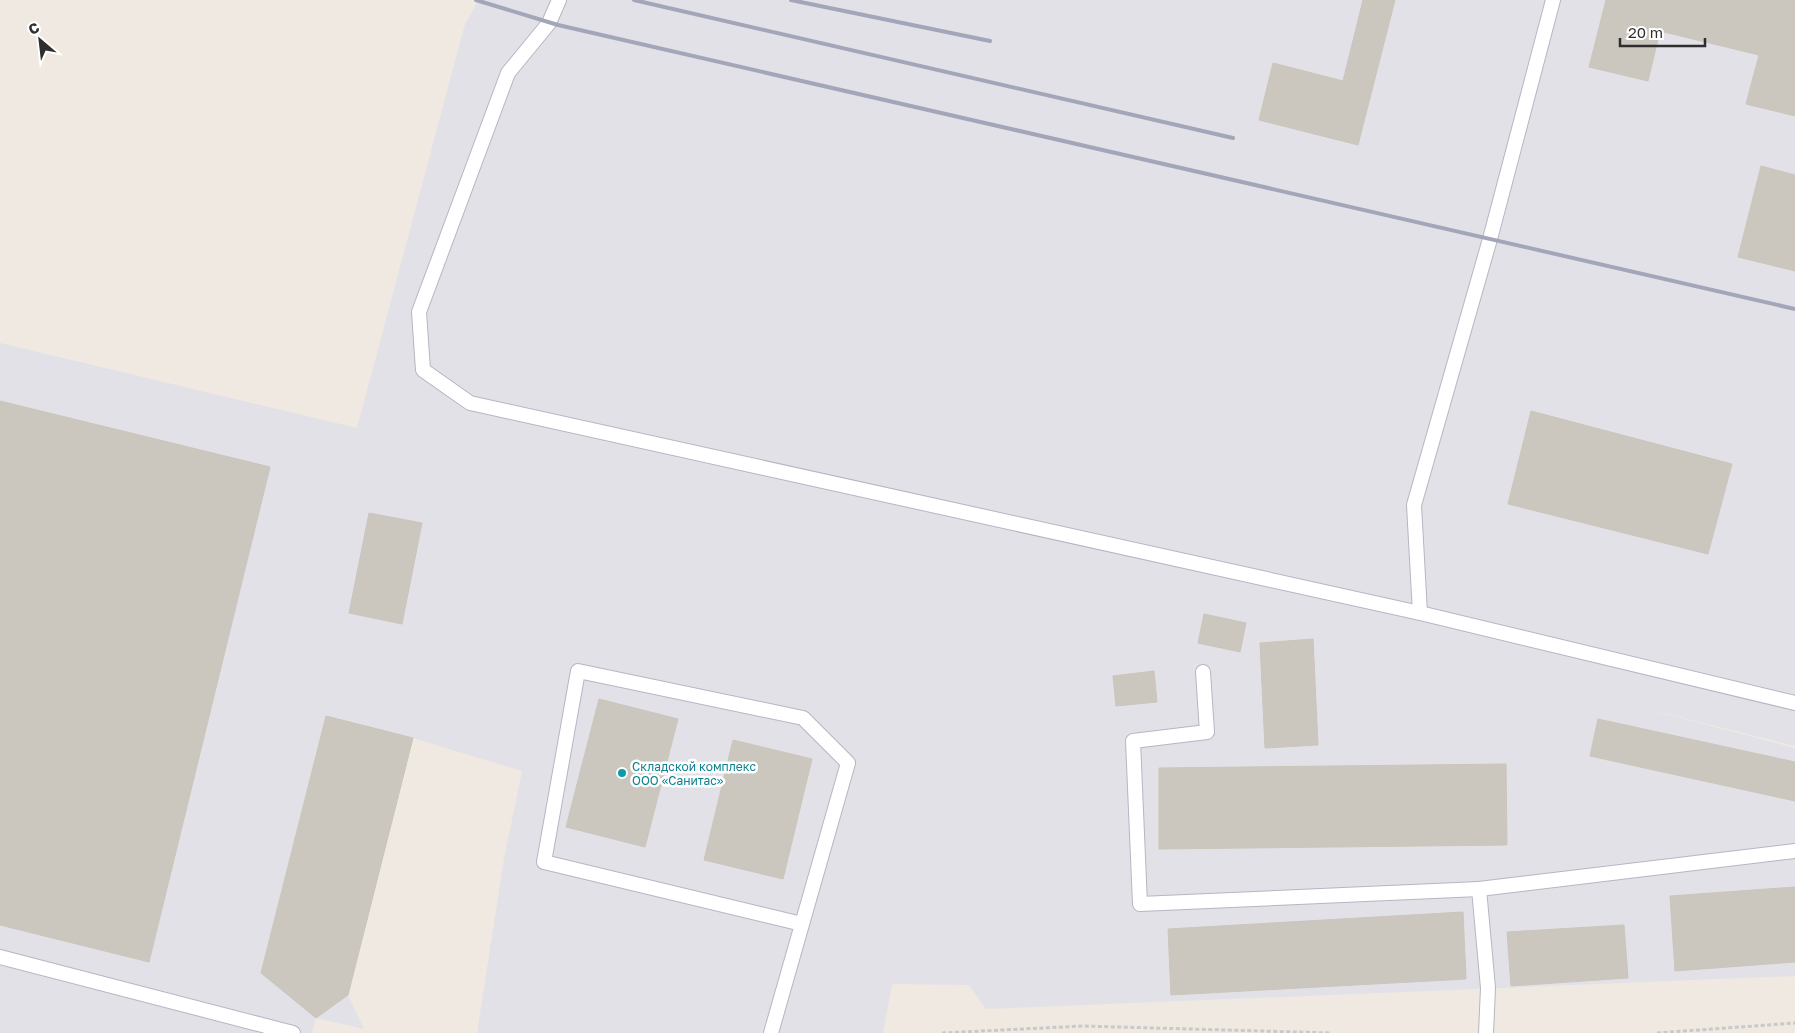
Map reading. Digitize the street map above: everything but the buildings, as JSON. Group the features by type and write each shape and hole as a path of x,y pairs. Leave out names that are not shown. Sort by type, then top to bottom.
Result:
{"lane":[{"path":"560,0 549,23 508,73 419,312 423,370 470,403 1420,613 1795,703"},
{"path":"1420,613 1414,505 1490,239 1553,0"},
{"path":"771,1033 848,763 802,718 578,672 544,862 802,924"},
{"path":"1203,672 1207,732 1133,741 1140,904 1479,889 1795,850"},
{"path":"1479,889 1488,988 1486,1033"},
{"path":"0,957 293,1033"}],"path":[{"path":"1657,1033 1795,1023"},
{"path":"942,1033 1083,1026 1332,1033"}],"shaded area":[{"path":"479,0 1795,0 1795,746 1624,703 1795,748 1795,976 986,1009 969,985 892,984 883,1033 477,1033 504,859 522,771 413,738 348,995 364,1029 316,1018 312,1033 0,1033 0,343 357,428 465,24"}],"railway":[{"path":"476,0 558,25 1795,309"},
{"path":"634,0 1233,138"},
{"path":"791,0 990,41"}],"place":[{"name":"Складской комплекс ООО «Санитас»","path":"622,773"}]}
